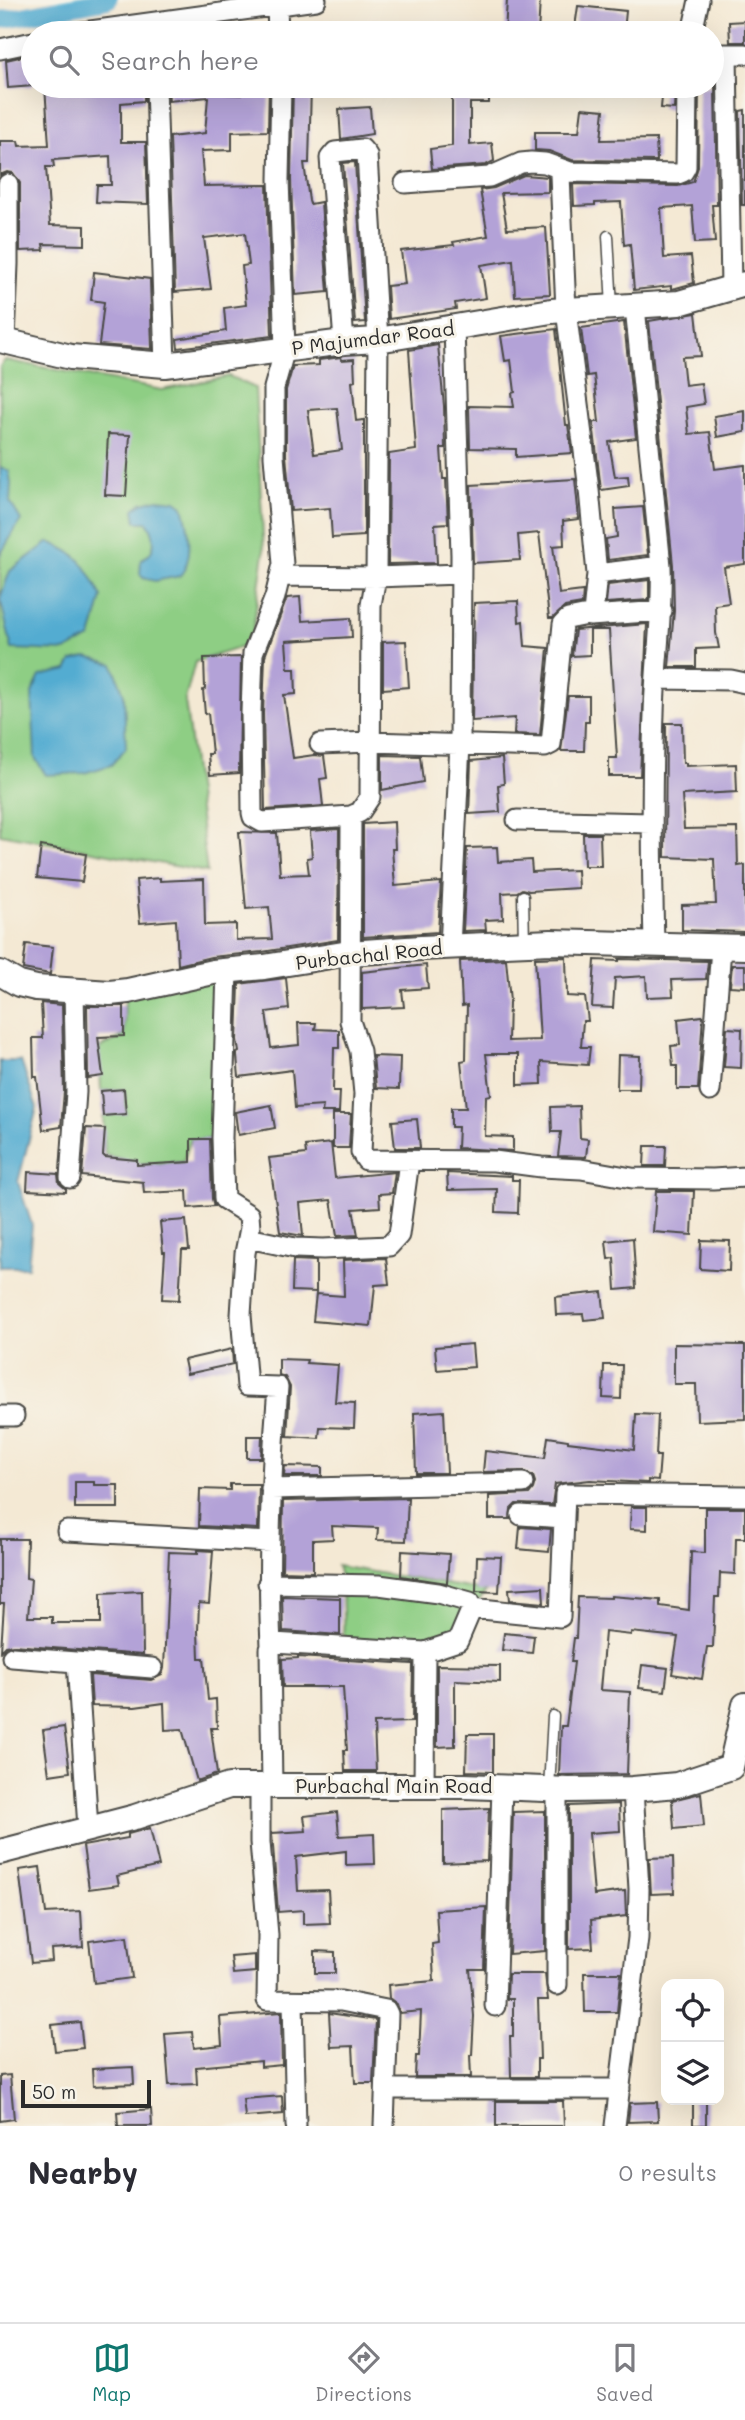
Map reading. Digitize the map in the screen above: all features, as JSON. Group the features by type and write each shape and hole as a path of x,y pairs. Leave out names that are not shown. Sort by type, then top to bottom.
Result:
{"street":[{"path":"196,21 316,0"},
{"path":"695,21 699,0"},
{"path":"277,7 278,21"},
{"path":"0,49 21,45"},
{"path":"728,54 738,286"},
{"path":"156,98 165,365"},
{"path":"281,98 279,179 285,349 274,388 274,456 283,550 281,576 253,653 250,713 252,813 253,817 262,822 351,816 360,812 370,797 372,606 376,577 378,340 367,155 362,149 335,152 330,158 344,342"},
{"path":"590,616 594,612 597,574 589,489 565,310 560,175 570,172 683,172 686,167 687,98"},
{"path":"405,183 489,177 521,163 531,162 545,163 570,172"},
{"path":"2,340 8,264 8,184"},
{"name":"P Majumdar Road","path":"2,340 71,357 165,365 378,340 565,310 687,301 738,286"},
{"path":"624,307 661,566 662,611 654,710 651,823 654,943"},
{"path":"450,947 460,744 460,573 454,327"},
{"path":"597,574 661,566"},
{"path":"281,576 376,577 460,573"},
{"path":"320,744 370,742 549,746 563,624 568,619 590,616 662,611"},
{"path":"657,679 731,680 745,683"},
{"path":"351,816 350,1021 360,1051 364,1094 361,1152 366,1160 494,1161 581,1169 632,1178 745,1177"},
{"path":"517,820 651,823"},
{"name":"Purbachal Road","path":"0,973 26,986 120,992 192,975 349,953 524,942 654,943 733,947"},
{"path":"710,1091 733,947"},
{"path":"228,970 222,1139 224,1199 249,1215 241,1315 247,1386 278,1387 268,1583 271,1646 266,1786 260,1842 268,1935 267,2000 341,2001 386,2010 384,2126"},
{"path":"71,1178 76,1092 74,990"},
{"path":"248,1238 295,1248 389,1246 399,1235 408,1161"},
{"path":"271,1489 523,1483"},
{"path":"472,1608 560,1617 565,1494 745,1496"},
{"path":"521,1515 564,1518"},
{"path":"67,1531 270,1542"},
{"path":"268,1583 379,1586 438,1593 470,1602 472,1608 458,1641 425,1652 276,1643 271,1646"},
{"path":"424,1788 425,1652"},
{"path":"12,1657 152,1668"},
{"path":"77,1662 88,1828"},
{"name":"Purbachal Main Road","path":"0,1852 153,1812 229,1786 502,1787 553,1790 634,1789 677,1785 738,1766 745,1705"},
{"path":"495,2006 502,1787"},
{"path":"615,2126 638,1938 639,1889 634,1789"},
{"path":"553,1790 557,1985"},
{"path":"293,2000 296,2126"},
{"path":"386,2089 620,2088"}],"lane":[{"path":"608,236 624,307"},
{"path":"523,896 524,942"},
{"path":"553,1716 553,1790"}],"green space":[{"path":"5,360 162,390 229,376 255,388 264,553 251,644 195,662 185,700 207,872 0,834 0,367"},
{"path":"227,970 216,1139 191,1139 183,1162 143,1164 105,1155 103,1116 126,1113 124,1089 101,1091 99,1048 124,1036 125,993"},
{"path":"337,1566 486,1591 441,1654 344,1647 342,1584"}],"water":[{"path":"0,467 9,471 10,502 21,520 0,555"},
{"path":"158,499 176,501 183,506 189,533 189,551 188,560 180,576 155,581 143,578 140,574 141,561 152,549 153,537 147,522 136,522 134,509 142,503"},
{"path":"49,542 69,552 82,563 102,597 91,638 65,651 12,649 0,598 10,571"},
{"path":"87,657 113,664 124,695 126,748 111,765 84,773 46,775 35,758 32,693 40,676 67,670 72,661"},
{"path":"0,1061 21,1061 37,1108 18,1182 32,1225 28,1267 0,1267"}],"building":[{"path":"507,0 540,0 539,21 506,21"},
{"path":"578,6 626,11 625,21 576,21"},
{"path":"745,21 745,42 730,42 729,22"},
{"path":"21,57 21,87 8,88 6,60"},
{"path":"46,98 144,98 144,101 121,103 121,142 146,142 148,204 96,202 97,185 111,185 110,156 53,160 54,167 46,167 50,225 85,226 85,245 43,244 44,250 20,251 20,183 13,173 0,175 0,141 18,141 19,146 49,145"},
{"path":"169,98 198,98 169,101"},
{"path":"208,98 269,98 268,131 232,132 232,150 201,151 204,186 267,185 272,336 178,348 177,339 226,331 224,308 246,305 242,266 249,265 245,233 204,238 211,289 175,292 170,137 205,133"},
{"path":"293,98 311,98 309,163 304,163 310,204 321,202 328,292 295,295 291,179"},
{"path":"452,98 489,98 489,103 470,103 470,145 492,143 494,161 486,165 432,169 430,149 452,146"},
{"path":"662,98 674,98 674,109 661,108"},
{"path":"699,98 715,98 717,205 712,205 715,242 695,243 692,206 661,208 664,258 691,256 694,283 671,289 671,286 634,290 630,244 624,245 621,202 574,206 573,184 678,186 693,182 698,167"},
{"path":"370,107 372,134 341,139 339,109"},
{"path":"582,108 604,110 601,140 656,139 657,161 572,160 549,151 535,150 535,132 579,132"},
{"path":"745,110 745,205 742,205 740,111"},
{"path":"355,162 365,322 355,323 343,163"},
{"path":"524,175 548,177 548,192 501,193 507,229 546,227 550,294 515,296 513,260 481,265 486,298 455,303 456,309 389,319 387,286 405,284 401,251 454,245 453,242 488,236 480,190 494,188"},
{"path":"94,272 150,279 152,349 99,345 104,302 91,300"},
{"path":"696,313 701,356 682,357 685,385 701,383 704,404 686,407 689,434 710,432 715,469 745,465 745,564 724,567 729,603 715,605 719,648 696,649 696,667 669,667 674,611 673,565 649,321"},
{"path":"624,322 636,438 609,442 615,477 628,476 629,486 601,490 593,422 599,422 594,375 587,376 581,328"},
{"path":"556,329 566,425 572,453 516,457 516,449 470,448 469,406 514,407 511,360 505,361 501,336"},
{"path":"438,345 444,406 445,448 441,448 448,523 435,524 437,563 388,564 389,454 416,450 409,350"},
{"path":"341,357 342,360 354,359 355,381 352,382 356,421 364,420 364,536 332,538 330,508 291,511 286,455 286,390 293,366 319,365 319,360","holes":["337,408 342,450 314,454 308,410"]},
{"path":"745,411 745,432 717,437 714,416"},
{"path":"108,434 130,435 126,496 105,495"},
{"path":"575,479 579,519 563,521 564,545 553,546 559,594 583,591 582,604 565,607 553,618 549,618 539,533 518,535 520,560 473,563 471,485"},
{"path":"643,507 648,555 608,560 606,539 617,537 615,509"},
{"path":"649,580 649,600 606,603 608,585"},
{"path":"300,597 302,621 351,618 352,637 286,641 288,669 295,669 296,694 284,695 293,758 324,756 327,778 320,779 323,806 265,810 265,656 287,598"},
{"path":"518,601 519,622 523,621 525,646 548,648 540,735 514,734 515,718 472,721 474,603"},
{"path":"647,624 640,776 609,776 609,758 617,758 609,630 590,630 590,655 572,656 575,630"},
{"path":"406,641 409,687 383,689 383,642"},
{"path":"241,657 239,773 210,775 208,754 212,754 203,690 204,658"},
{"path":"568,696 589,696 589,722 585,722 584,751 561,751"},
{"path":"666,723 682,723 683,763 686,763 686,766 736,764 737,792 682,795 684,829 737,828 738,866 745,865 745,932 682,930 682,905 716,904 714,859 665,857"},
{"path":"382,755 420,756 423,782 382,790"},
{"path":"502,758 504,784 498,785 500,812 469,814 471,761"},
{"path":"394,822 395,849 392,849 395,886 441,882 438,932 363,937 363,824"},
{"path":"339,829 338,940 211,957 178,965 176,920 140,923 136,880 204,879 205,925 236,924 236,940 272,939 269,907 246,909 239,832 277,833 280,875 309,874 307,858 312,857 310,831"},
{"path":"583,834 600,834 601,866 584,866"},
{"path":"41,846 86,854 82,882 37,878"},
{"path":"497,847 498,862 531,860 532,872 577,870 578,888 529,891 522,889 502,893 503,919 485,920 486,930 463,931 467,848"},
{"path":"26,944 53,947 50,974 23,969"},
{"path":"566,957 567,996 585,997 588,1021 583,1021 581,1047 590,1047 588,1065 541,1062 542,1084 518,1085 518,1054 486,1054 491,1095 486,1096 485,1136 513,1137 513,1151 457,1148 458,1127 451,1127 451,1108 466,1108 461,1061 466,1060 467,1005 462,1006 460,961 506,959 510,1001 508,1041 540,1040 535,958"},
{"path":"595,960 708,961 706,979 672,980 673,996 647,997 646,976 615,978 613,1008 592,1007"},
{"path":"426,965 428,988 402,990 404,1007 362,1009 362,972"},
{"path":"732,965 745,965 745,987 730,986"},
{"path":"286,978 289,1009 266,1012 271,1048 299,1045 298,1023 316,1023 315,1029 339,1030 339,1048 334,1048 333,1091 340,1091 339,1112 322,1112 323,1106 295,1108 292,1070 239,1077 239,984"},
{"path":"41,1003 62,1005 64,1092 61,1127 43,1130 37,1077 34,1077 33,1038 43,1038"},
{"path":"87,1006 124,1006 124,1036 98,1037 103,1076 88,1078"},
{"path":"703,1016 698,1089 677,1089 677,1066 673,1066 671,1046 680,1045 678,1019"},
{"path":"727,1028 742,1029 741,1068 724,1067"},
{"path":"618,1055 640,1056 639,1089 617,1089"},
{"path":"373,1056 400,1057 399,1089 376,1088"},
{"path":"124,1089 126,1114 103,1116 101,1091"},
{"path":"271,1105 275,1128 238,1135 235,1112"},
{"path":"579,1106 580,1138 588,1139 586,1157 558,1156 561,1132 552,1132 551,1107"},
{"path":"333,1114 351,1114 349,1148 333,1148"},
{"path":"417,1119 420,1148 395,1148 392,1121"},
{"path":"86,1128 105,1129 105,1157 137,1160 137,1165 191,1162 191,1139 210,1139 214,1206 188,1208 187,1191 144,1193 143,1182 82,1176"},
{"path":"331,1143 335,1178 395,1172 392,1193 379,1194 380,1207 353,1209 358,1235 337,1236 331,1200 300,1203 303,1236 280,1232 269,1158 306,1154 305,1146"},
{"path":"645,1146 666,1146 665,1166 644,1166"},
{"path":"28,1172 58,1174 59,1183 66,1192 27,1190"},
{"path":"447,1173 512,1176 512,1180 519,1180 518,1213 496,1212 497,1189 448,1190"},
{"path":"656,1191 694,1191 692,1235 653,1232"},
{"path":"186,1220 189,1250 182,1250 179,1300 162,1299 165,1252 160,1222"},
{"path":"633,1238 636,1288 616,1290 614,1258 608,1259 606,1241"},
{"path":"701,1240 730,1241 729,1271 700,1269"},
{"path":"386,1258 389,1284 375,1285 371,1326 313,1321 316,1294 344,1296 343,1260"},
{"path":"293,1260 316,1261 316,1292 292,1291"},
{"path":"602,1292 605,1318 584,1320 583,1314 556,1315 555,1297"},
{"path":"472,1344 474,1367 437,1370 435,1347"},
{"path":"674,1344 745,1345 745,1419 697,1421 696,1384 674,1384"},
{"path":"232,1349 233,1364 187,1374 184,1360"},
{"path":"279,1359 338,1365 335,1402 355,1403 354,1428 320,1427 319,1438 287,1436 290,1387 285,1377 279,1375"},
{"path":"604,1365 622,1365 621,1399 603,1398"},
{"path":"444,1411 447,1473 416,1473 414,1413"},
{"path":"636,1414 658,1415 658,1481 648,1480 648,1483 590,1480 555,1484 552,1505 516,1504 511,1509 510,1519 489,1519 489,1496 529,1494 535,1482 533,1476 523,1471 483,1472 485,1451 545,1458 548,1437 634,1450"},
{"path":"247,1436 262,1436 261,1458 247,1458"},
{"path":"285,1466 322,1467 322,1476 284,1476"},
{"path":"75,1482 118,1485 118,1508 75,1508"},
{"path":"230,1484 259,1484 258,1529 199,1526 200,1489 230,1490"},
{"path":"408,1498 406,1541 377,1540 378,1528 332,1526 333,1539 313,1540 313,1572 282,1571 283,1501"},
{"path":"631,1507 647,1507 647,1530 630,1529"},
{"path":"705,1508 745,1508 745,1538 736,1538 735,1574 720,1573 719,1597 715,1597 713,1647 707,1647 702,1679 672,1674 678,1637 605,1632 600,1690 630,1692 627,1774 559,1775 561,1726 566,1726 578,1597 611,1596 660,1600 660,1606 689,1610 691,1552 705,1553"},
{"path":"520,1527 551,1529 549,1552 518,1549"},
{"path":"0,1539 27,1539 26,1578 31,1579 28,1617 52,1617 52,1623 101,1623 101,1593 142,1591 143,1655 13,1645 6,1646 1,1651 4,1604 0,1604"},
{"path":"198,1550 213,1551 209,1604 199,1603 198,1631 199,1658 204,1658 208,1700 216,1699 217,1728 211,1728 217,1774 197,1781 182,1729 165,1730 164,1703 135,1707 92,1706 90,1675 151,1680 162,1675 169,1552 198,1553"},
{"path":"402,1551 449,1554 447,1583 401,1576"},
{"path":"477,1556 501,1557 499,1592 476,1591"},
{"path":"543,1587 544,1603 510,1600 509,1589"},
{"path":"282,1596 340,1598 340,1635 283,1631"},
{"path":"504,1633 534,1636 532,1653 502,1650"},
{"path":"298,1657 413,1664 412,1722 374,1723 376,1771 345,1771 344,1750 347,1750 343,1687 283,1687 282,1659"},
{"path":"437,1665 500,1666 500,1682 455,1680 455,1746 437,1747"},
{"path":"642,1665 668,1668 665,1691 639,1688"},
{"path":"64,1727 70,1772 49,1775 43,1730"},
{"path":"467,1734 493,1734 493,1772 466,1771"},
{"path":"701,1793 704,1826 674,1829 672,1800"},
{"path":"619,1804 620,1831 589,1833 594,1895 625,1891 626,1916 591,1920 593,1948 569,1949 569,1806"},
{"path":"489,1808 487,1861 443,1863 443,1810"},
{"path":"545,1811 545,1951 509,1954 513,1812"},
{"path":"337,1812 339,1836 374,1834 375,1864 346,1865 346,1851 296,1857 298,1891 328,1890 330,1923 303,1924 303,1910 278,1912 272,1833 306,1831 304,1816"},
{"path":"150,1828 159,1866 117,1876 119,1885 89,1889 83,1846 128,1838 128,1834"},
{"path":"673,1857 674,1893 651,1894 649,1858"},
{"path":"40,1867 46,1913 81,1911 83,1947 51,1949 52,1961 31,1963 19,1870"},
{"path":"486,1907 484,1969 470,1969 474,2016 471,2077 415,2077 421,2011 400,2013 397,2004 389,1998 388,1985 434,1981 432,1944 438,1943 436,1910"},
{"path":"127,1936 132,1978 94,1983 89,1941"},
{"path":"315,1951 335,1952 335,1973 315,1973"},
{"path":"255,1955 255,1972 233,1974 231,1957"},
{"path":"584,1973 621,1973 617,2012 585,2012"},
{"path":"508,1974 545,1974 548,2000 538,2000 540,2059 537,2059 537,2077 511,2077 513,1999 507,1999"},
{"path":"281,2012 282,2065 261,2067 261,2061 196,2067 197,2084 169,2085 165,2034 192,2032 194,2048 222,2045 220,2017"},
{"path":"329,2013 376,2020 373,2083 355,2083 353,2046 331,2047"},
{"path":"80,2022 83,2048 55,2051 52,2025"},
{"path":"133,2067 134,2084 93,2086 92,2069"},
{"path":"10,2075 14,2119 0,2121 0,2076"},
{"path":"282,2096 283,2114 245,2117 243,2099"},
{"path":"496,2101 563,2101 564,2126 496,2126"},
{"path":"657,2102 658,2121 628,2122 630,2103"},
{"path":"693,2105 706,2105 706,2125 693,2125"},
{"path":"151,2109 152,2126 118,2126 117,2112"}],"waterway":[{"path":"0,20 108,0"}]}
